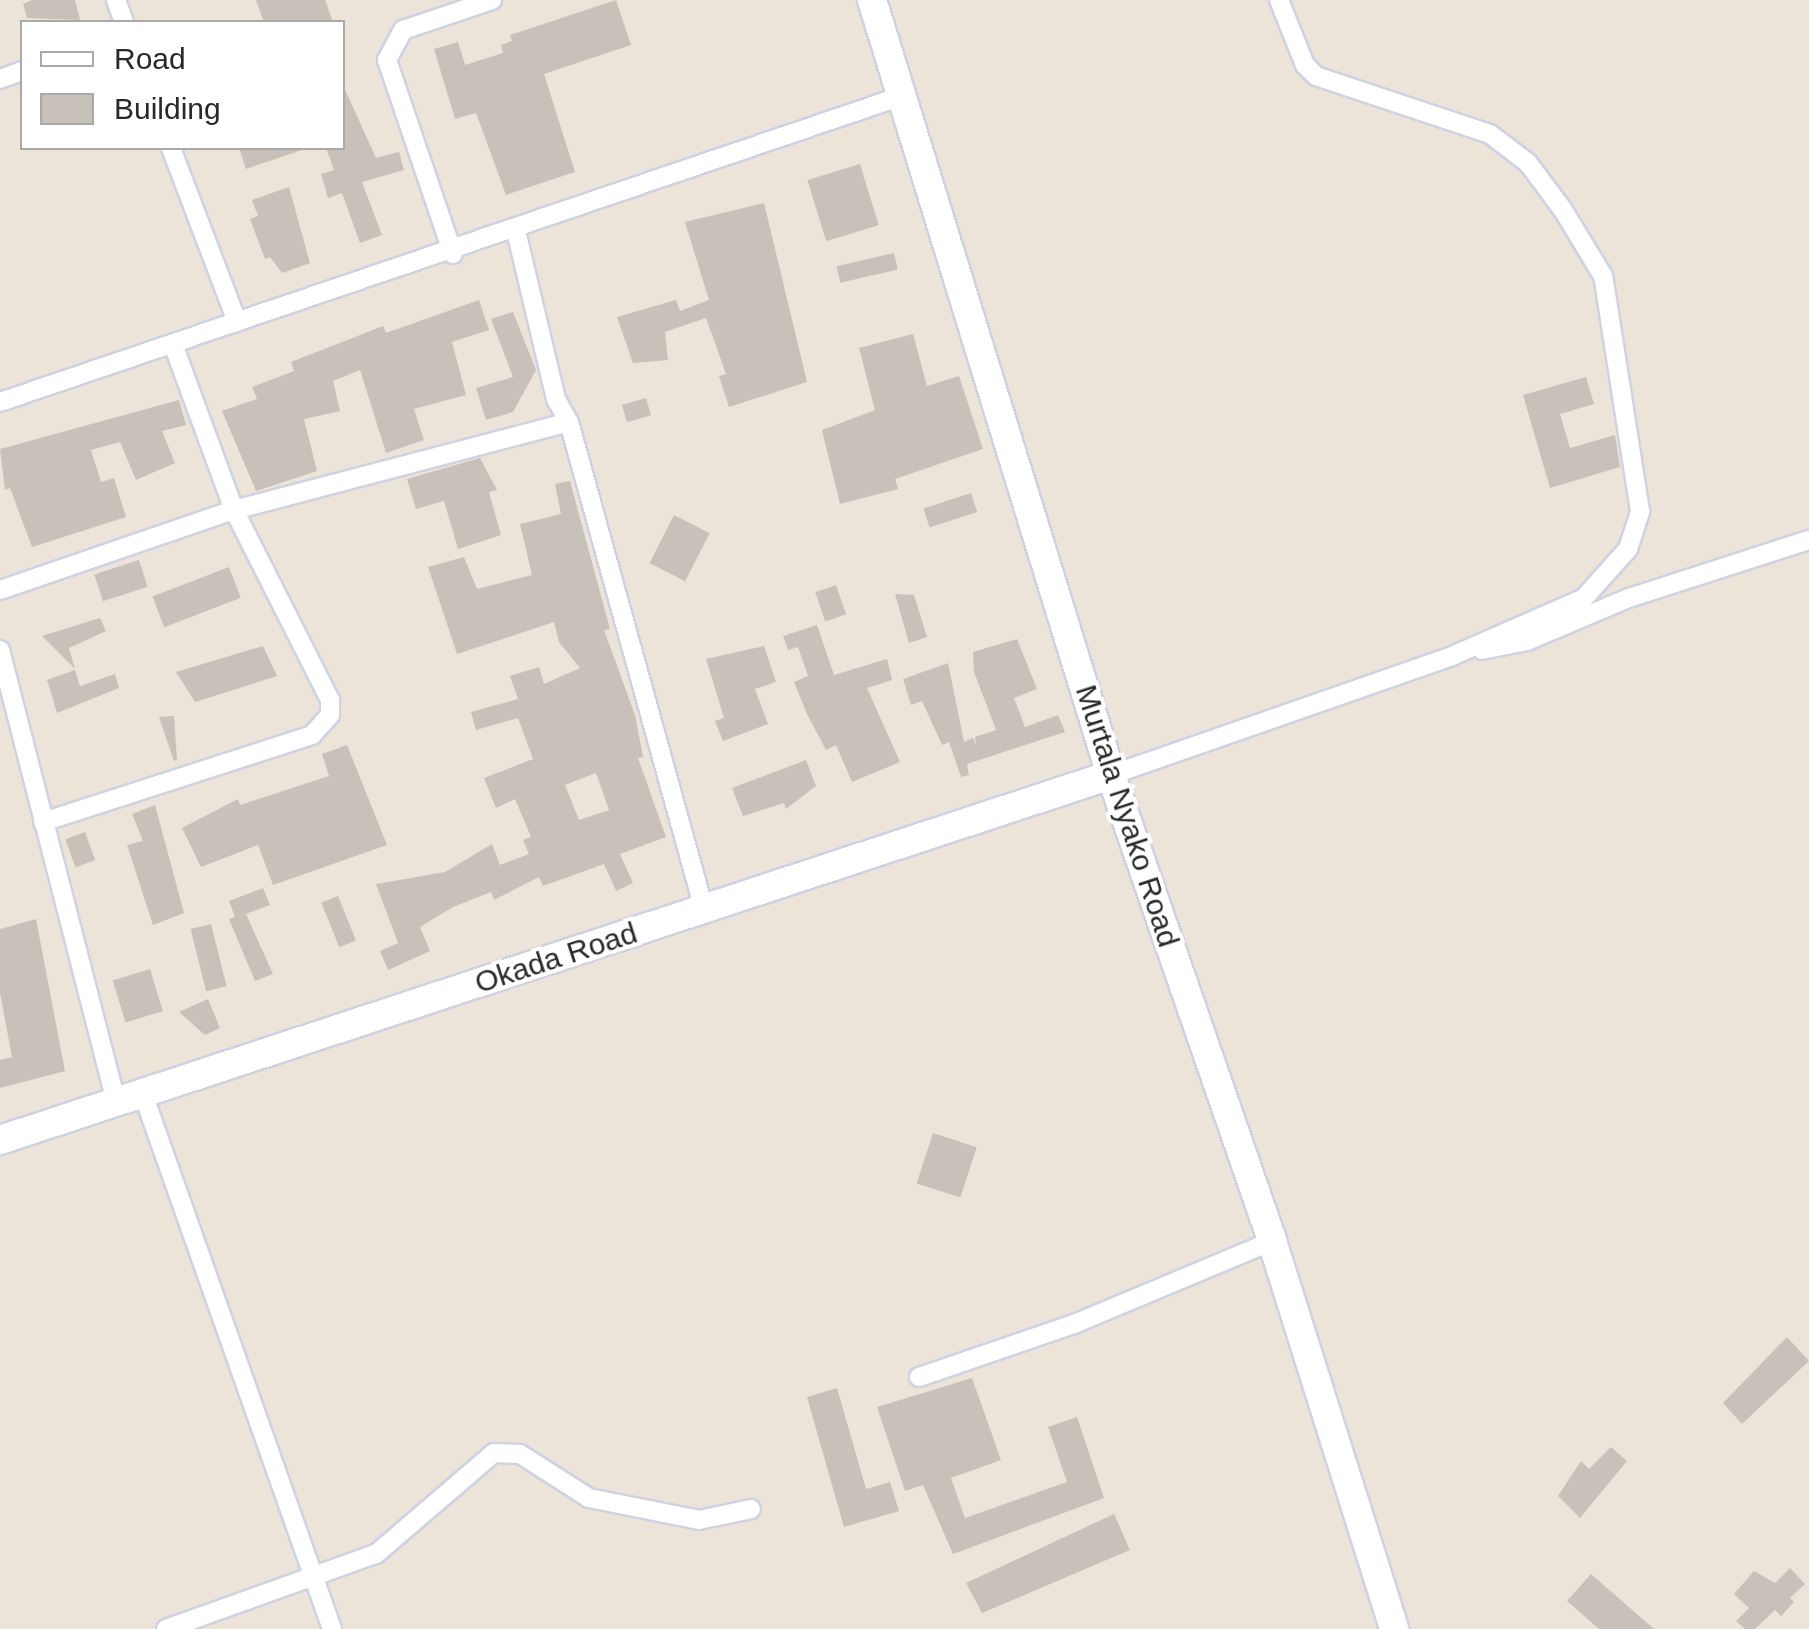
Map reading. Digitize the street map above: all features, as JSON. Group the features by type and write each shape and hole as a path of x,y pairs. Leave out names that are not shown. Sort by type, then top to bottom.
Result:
{"street":[{"path":"453,254 387,60 403,30 492,0"},
{"name":"Murtala Nyako Road","path":"872,0 1111,774 1272,1241 1394,1629"},
{"path":"1111,774 1452,656 1584,598 1628,549 1640,511 1604,276 1563,210 1514,150 1490,134 1316,76 1305,65 1279,0"},
{"path":"0,402 453,254 902,96"},
{"path":"172,150 237,322"},
{"path":"516,231 556,399 569,422 704,909"},
{"path":"43,822 323,728 330,700 234,510 173,344"},
{"path":"0,590 234,510 569,422"},
{"path":"1452,656 1527,640 1629,598 1809,540"},
{"path":"0,650 43,822 130,1098 332,1629"},
{"name":"Okada Road","path":"0,1140 1111,774"},
{"path":"919,1377 1074,1324 1272,1241"},
{"path":"166,1629 385,1548 494,1453 520,1454 590,1498 699,1520 751,1509"}],"building":[{"path":"32,0 75,0 80,20 27,18 23,4"},
{"path":"256,0 325,0 332,20 263,20"},
{"path":"616,0 631,45 544,74 575,172 506,195 476,113 455,119 434,49 458,42 465,65 503,53 501,45 512,41 510,35"},
{"path":"345,90 376,158 399,152 404,170 362,182 382,235 360,243 342,193 328,198 321,174 334,170 327,150 345,150"},
{"path":"240,150 302,150 246,169"},
{"path":"860,164 879,225 826,241 807,180"},
{"path":"289,187 310,263 282,273 270,257 265,259 250,219 258,216 252,200"},
{"path":"764,203 807,382 729,407 719,376 726,374 706,318 665,332 668,360 633,363 617,317 676,300 680,311 709,300 685,222"},
{"path":"894,253 898,270 840,283 837,266"},
{"path":"479,300 489,330 452,342 466,395 414,409 424,440 386,453 360,370 333,381 340,411 304,419 317,471 256,491 222,411 257,399 252,387 294,371 291,362 383,326 386,333"},
{"path":"513,312 536,370 513,412 486,420 476,388 513,377 491,319"},
{"path":"913,334 927,386 959,376 983,449 895,479 898,489 840,504 822,430 875,410 859,348"},
{"path":"1586,377 1594,404 1560,414 1570,448 1615,435 1620,467 1550,488 1523,395"},
{"path":"646,398 651,415 627,422 622,405"},
{"path":"179,400 186,425 162,431 175,463 136,480 120,442 91,450 101,482 114,478 126,517 32,547 10,488 5,490 0,449"},
{"path":"480,458 497,490 489,492 501,535 458,549 444,501 416,509 407,479"},
{"path":"570,481 610,629 604,630 635,715 643,757 638,758 666,837 620,854 633,883 616,891 604,864 543,886 539,877 494,900 491,892 453,907 420,927 430,951 388,970 380,951 398,943 376,884 445,872 492,844 500,865 529,854 523,840 531,837 515,799 496,808 484,778 533,759 518,718 476,730 471,712 518,699 510,676 539,667 544,684 580,668 559,642 554,622 457,654 428,567 464,557 477,589 532,575 520,524 561,514 555,484","holes":["596,773 609,810 579,820 565,785"]},
{"path":"971,493 977,512 930,527 923,508"},
{"path":"674,515 710,533 685,581 649,563"},
{"path":"139,560 148,587 103,601 94,575"},
{"path":"229,567 241,598 164,627 152,596"},
{"path":"836,585 846,614 825,621 815,592"},
{"path":"895,594 914,595 927,637 909,643"},
{"path":"100,618 106,631 69,648 75,669 42,636"},
{"path":"817,625 834,675 887,659 892,680 867,688 900,762 852,782 836,745 826,750 807,714 794,682 808,676 798,647 788,650 783,636"},
{"path":"1017,639 1037,689 1014,698 1025,727 1058,715 1065,732 967,764 969,775 961,777 949,742 942,745 922,701 911,705 903,679 948,663 964,742 973,738 976,746 975,737 996,730 974,672 973,652"},
{"path":"263,646 277,676 195,702 176,672"},
{"path":"764,646 776,682 755,689 768,724 723,741 715,721 724,718 706,659"},
{"path":"75,670 80,686 115,674 119,688 57,713 47,680"},
{"path":"174,716 177,760 174,761 159,717"},
{"path":"347,745 387,845 273,885 258,845 201,867 182,828 238,799 240,805 329,776 322,754"},
{"path":"806,760 816,786 786,809 784,803 743,816 732,788"},
{"path":"155,805 184,913 153,925 127,845 143,841 132,814"},
{"path":"85,832 95,860 76,867 65,839"},
{"path":"263,888 270,905 246,914 273,974 255,981 229,919 235,917 229,901"},
{"path":"338,896 356,941 339,947 321,903"},
{"path":"36,919 65,1071 0,1088 0,1060 12,1057 0,993 0,929"},
{"path":"211,924 226,986 206,991 191,929"},
{"path":"150,969 163,1011 126,1022 113,980"},
{"path":"208,999 220,1028 205,1035 179,1012"},
{"path":"933,1133 977,1147 960,1198 917,1183"},
{"path":"1787,1337 1809,1361 1742,1424 1723,1403"},
{"path":"972,1378 1001,1460 951,1478 965,1518 1067,1482 1048,1427 1077,1417 1104,1498 953,1554 923,1485 905,1491 877,1407"},
{"path":"837,1388 866,1489 890,1482 899,1511 844,1527 807,1397"},
{"path":"1611,1447 1627,1461 1580,1518 1558,1496 1581,1461 1589,1469"},
{"path":"1114,1514 1130,1550 982,1613 966,1583"},
{"path":"1790,1568 1805,1584 1790,1598 1794,1602 1781,1616 1775,1610 1755,1629 1745,1629 1736,1621 1749,1608 1734,1594 1754,1571 1775,1583"},
{"path":"1591,1574 1654,1629 1599,1629 1567,1601"}]}
